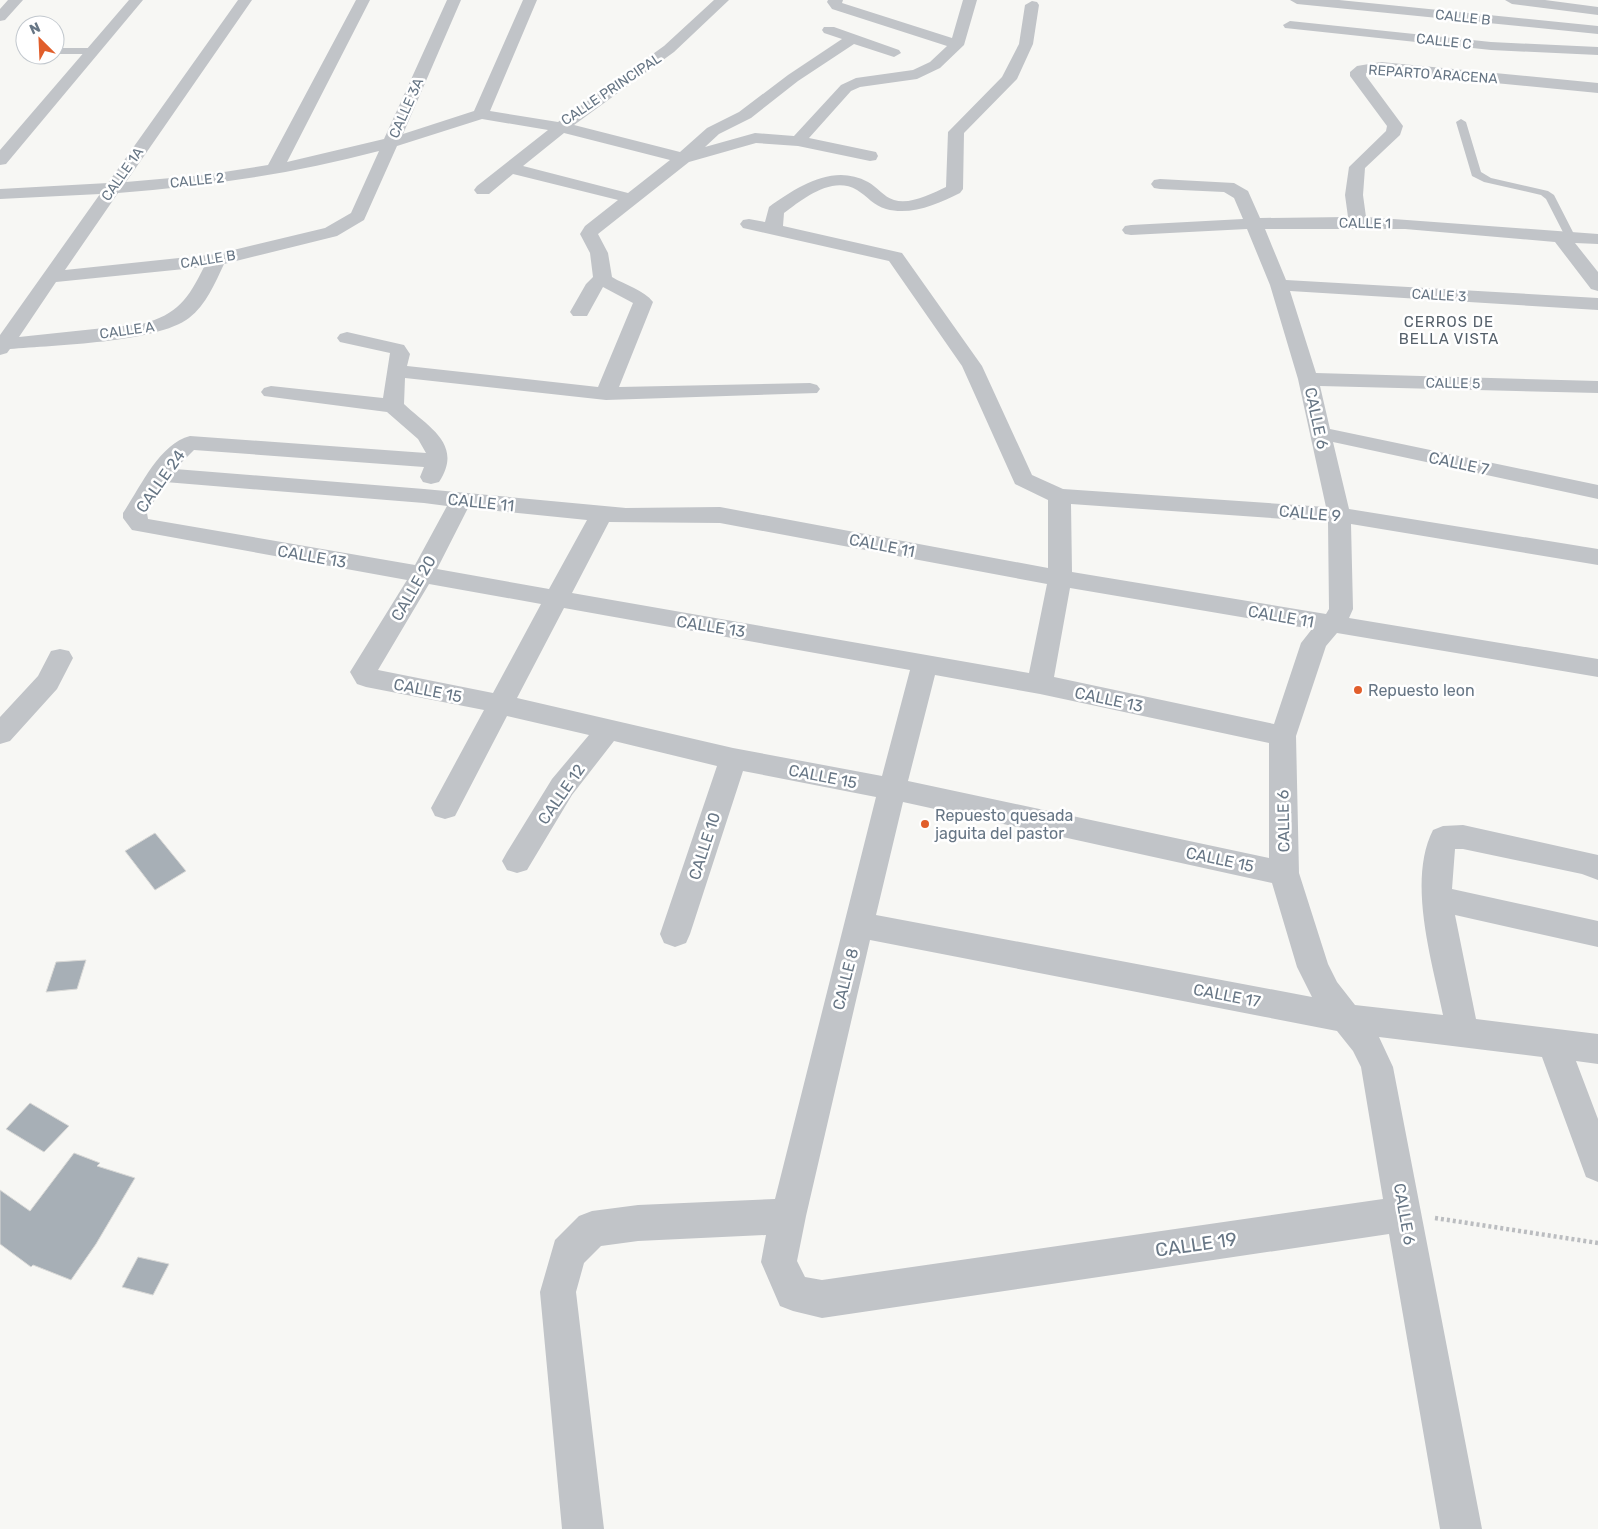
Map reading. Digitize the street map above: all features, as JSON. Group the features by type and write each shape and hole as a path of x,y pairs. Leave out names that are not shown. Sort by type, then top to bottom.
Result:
{"street":[{"path":"0,17 16,0"},
{"path":"0,160 136,0"},
{"name":"CALLE 1A","path":"2,346 245,0"},
{"path":"275,169 363,0"},
{"name":"CALLE 3A","path":"358,216 454,0"},
{"path":"481,114 530,0"},
{"name":"CALLE PRINCIPAL","path":"481,114 561,127 669,50 722,0"},
{"path":"836,0 834,2 837,6 957,45"},
{"path":"798,140 846,88 856,83 926,70 957,45 970,0"},
{"name":"CALLE B","path":"1297,0 1598,30"},
{"path":"1512,0 1598,10"},
{"path":"749,224 774,228 775,210 802,190 837,179 859,183 890,205 928,202 954,189 956,132 1010,79 1026,44 1032,6"},
{"name":"CALLE C","path":"1290,25 1491,46 1598,51"},
{"path":"829,30 894,53"},
{"path":"606,394 644,306 641,298 619,290 603,279 599,253 589,234 590,230 633,198 714,132 745,115 794,78 852,39"},
{"name":"REPARTO ARACENA","path":"1358,222 1354,195 1358,168 1394,132 1395,126 1358,76 1358,72 1362,69 1381,67 1598,88"},
{"name":"CALLE 2","path":"0,194 112,189 196,181 275,169 391,142 481,114"},
{"path":"483,190 561,127 683,158 761,137 798,140 870,156"},
{"path":"510,168 633,198"},
{"name":"CALLE 6","path":"1160,184 1228,188 1236,190 1242,195 1279,285 1308,379 1339,515 1342,608 1331,625 1314,643 1283,736 1284,873 1312,967 1326,992 1365,1041 1378,1066 1462,1529"},
{"name":"CALLE B","path":"51,277 217,260 331,232 358,216"},
{"name":"CALLE 1","path":"1131,230 1255,224 1358,222 1598,239"},
{"name":"CALLE 9","path":"774,228 895,257 972,366 1023,479 1059,496 1339,515 1598,557"},
{"path":"1566,237 1598,285"},
{"name":"CALLE A","path":"2,346 143,330 160,326 178,318 191,308 217,260"},
{"path":"580,312 595,284 603,279"},
{"name":"CALLE 3","path":"1279,285 1598,304"},
{"path":"347,338 397,349 400,354 392,390 393,406"},
{"path":"396,371 606,394 810,389"},
{"name":"CALLE 5","path":"1308,379 1598,387"},
{"path":"272,392 393,406 428,437 438,452 437,461 424,496"},
{"name":"CALLE 7","path":"1320,433 1598,492"},
{"name":"CALLE 24","path":"138,522 135,513 160,475 184,446 190,443 437,461"},
{"name":"CALLE 11","path":"160,475 424,496 626,516 720,515 1060,578 1331,625 1598,668"},
{"path":"1040,684 1060,578 1059,496"},
{"name":"CALLE 20","path":"364,675 363,672 422,576 460,500"},
{"path":"445,808 602,513"},
{"name":"CALLE 13","path":"138,522 150,526 422,576 1040,684 1283,736"},
{"path":"0,734 48,682 60,658"},
{"name":"CALLE 8","path":"793,1293 779,1262 788,1216 858,925 925,664"},
{"name":"CALLE 15","path":"364,675 366,677 500,704 732,759 892,789 1284,873"},
{"name":"CALLE 12","path":"517,861 562,787 609,729"},
{"name":"CALLE 10","path":"675,934 732,759"},
{"path":"1463,1033 1436,898 1438,851 1443,838 1463,837 1587,863 1598,868"},
{"path":"1436,898 1598,934"},
{"name":"CALLE 17","path":"858,925 1348,1018 1598,1049"},
{"path":"1553,1043 1598,1165"},
{"name":"CALLE 19","path":"793,1293 822,1299 1405,1214"},
{"path":"583,1529 558,1292 568,1253 592,1230 638,1223 788,1216"}],"lane":[{"path":"65,51 92,51"},
{"path":"1461,122 1476,174 1488,180 1544,193 1550,197 1566,237"}],"path":[{"path":"1405,1214 1598,1243"}],"building":[{"path":"155,833 186,871 155,890 125,851"},
{"path":"86,960 77,989 46,992 56,962"},
{"path":"30,1103 69,1126 44,1152 6,1129"},
{"path":"74,1153 100,1163 97,1166 135,1178 96,1244 71,1280 33,1265 31,1267 0,1244 0,1190 30,1211"},
{"path":"138,1257 169,1264 153,1295 122,1287"}],"place":[{"name":"Repuesto leon","path":"1358,690"},
{"name":"Repuesto quesada jaguita del pastor","path":"925,824"}],"district":[{"name":"CERROS DE BELLA VISTA","path":"1449,330"}]}
